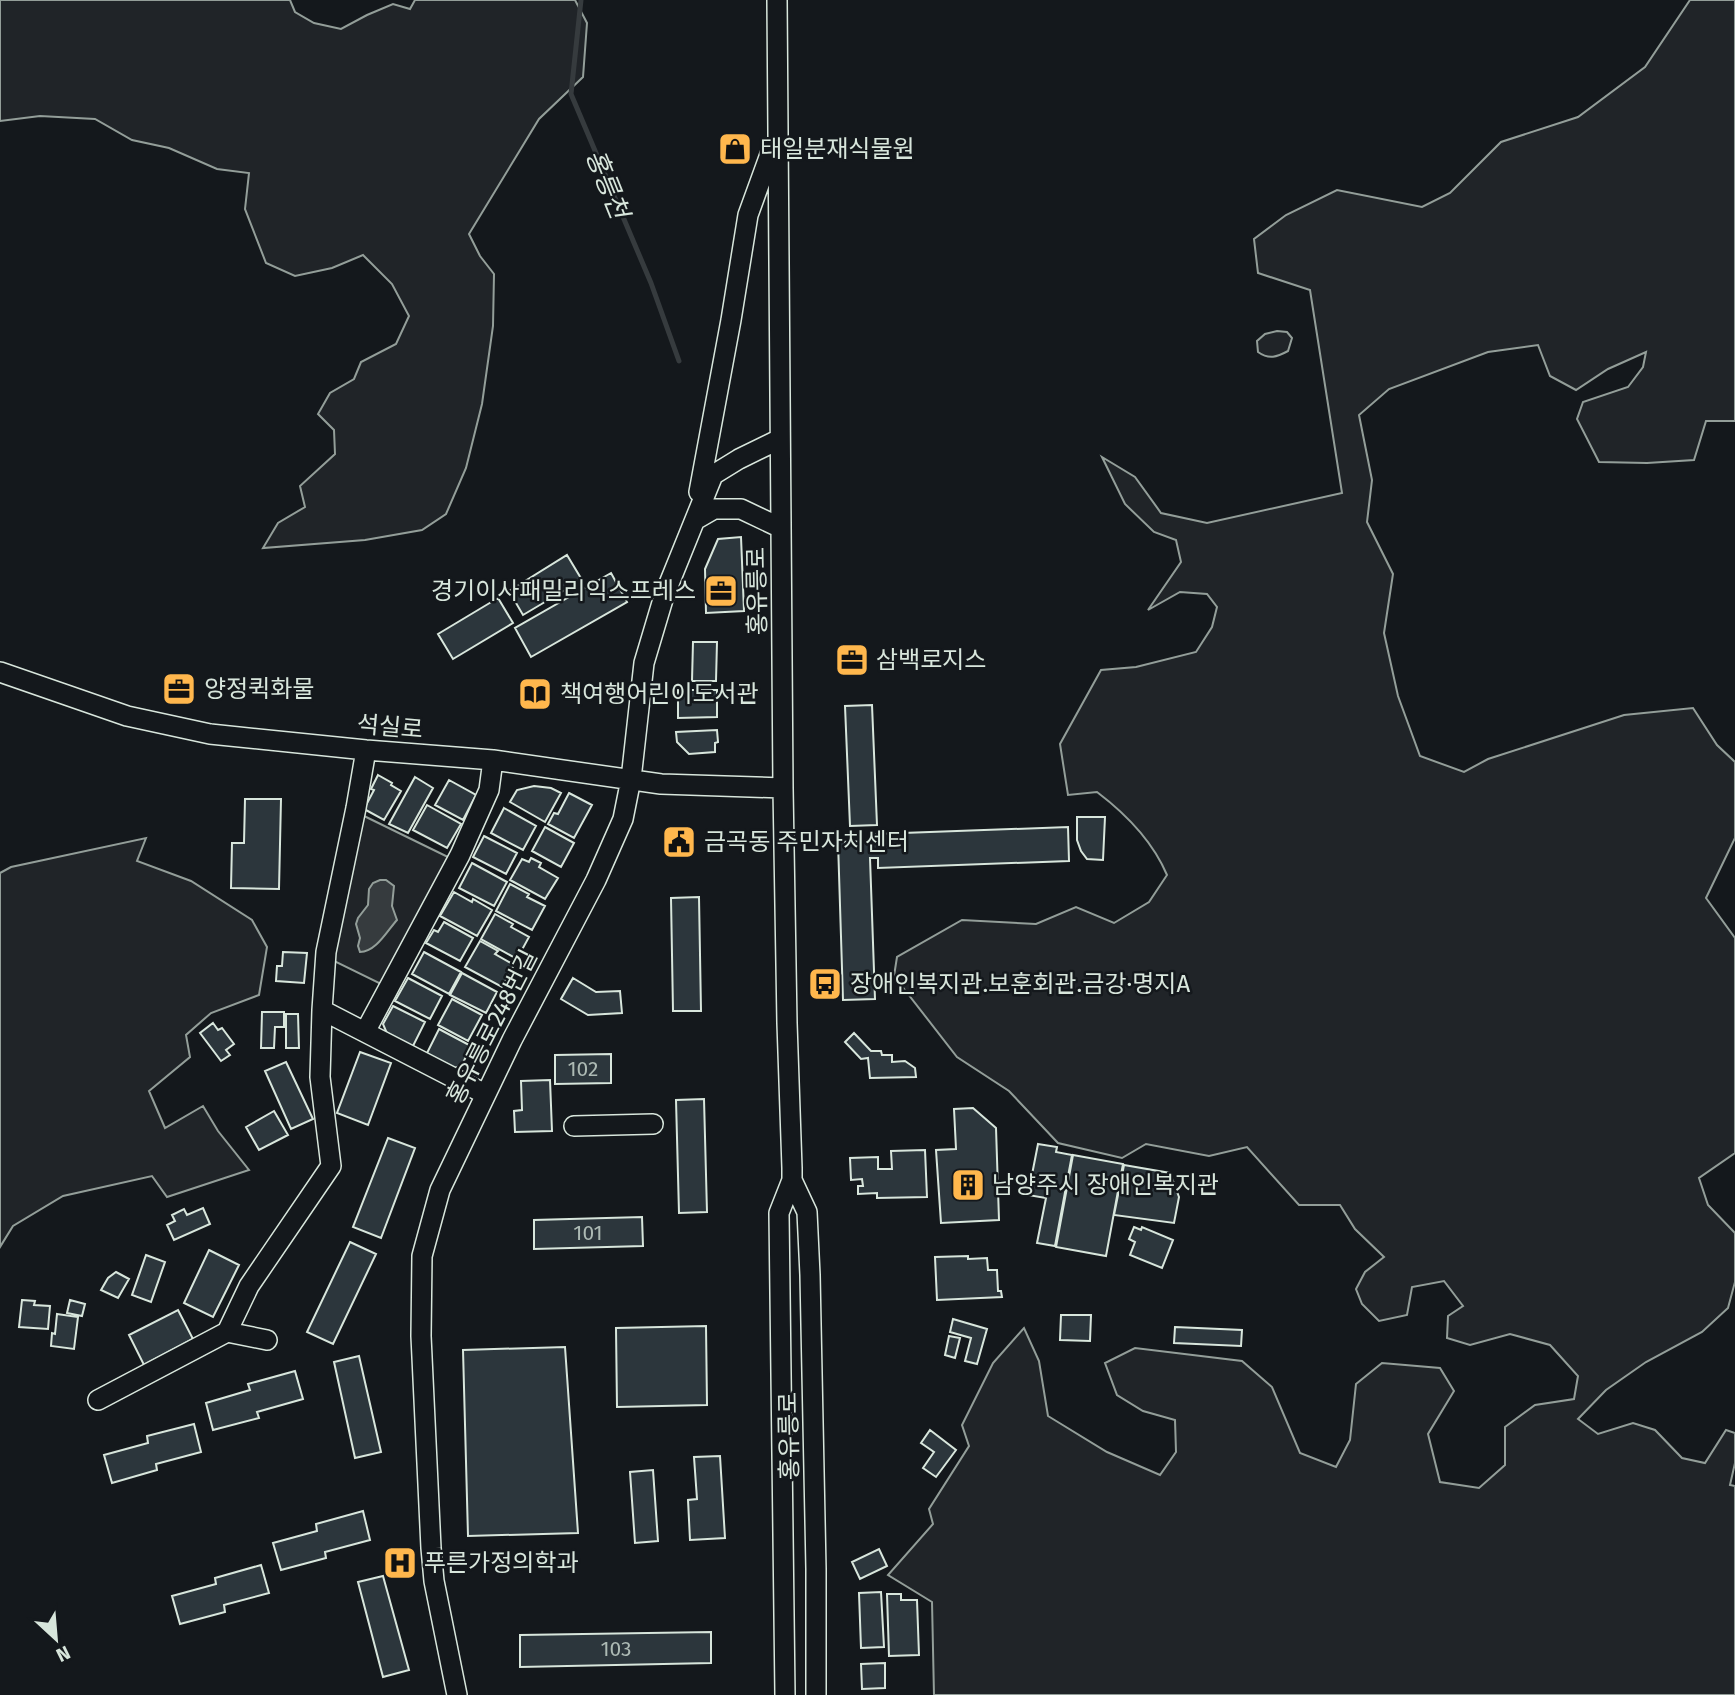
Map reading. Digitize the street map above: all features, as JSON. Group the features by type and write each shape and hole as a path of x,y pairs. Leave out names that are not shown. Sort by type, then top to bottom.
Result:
{"street":[{"name":"홍유릉로","path":"777,0 787,1023 792,1180 807,1212 810,1275 816,1695"},
{"path":"695,520 748,215 777,135"},
{"name":"홍유릉로248번길","path":"457,1695 434,1581 431,1548 421,1336 422,1256 440,1190 512,1040 596,880 622,819 631,779 644,663 664,596 713,475 780,439"},
{"path":"695,520 714,509 741,509 781,527"},
{"name":"석실로","path":"0,671 127,716 210,734 493,760 661,784 783,789"},
{"path":"98,1400 227,1332 248,1286 331,1166 320,1077 326,951 366,750"},
{"path":"365,1032 460,855 489,790 493,760"},
{"path":"322,1010 485,1094"},
{"path":"574,1126 653,1124"},
{"name":"홍유릉로","path":"785,1695 779,1213 792,1180"},
{"path":"227,1332 267,1340"}],"shaded area":[{"path":"0,0 290,0 295,12 314,23 341,29 393,4 410,9 415,0 575,0 587,23 583,77 539,119 469,234 480,256 494,274 493,326 482,404 466,468 446,514 422,530 365,540 263,548 278,523 305,507 300,486 335,454 334,430 318,414 330,393 354,379 361,362 396,344 409,316 392,284 363,255 332,268 295,276 266,263 245,209 249,173 217,169 169,148 132,140 95,119 40,116 0,121"},
{"path":"1690,0 1735,0 1735,421 1706,421 1694,460 1599,462 1577,419 1583,402 1628,387 1643,367 1646,352 1608,369 1576,390 1550,376 1538,345 1488,352 1389,389 1359,415 1372,480 1367,522 1393,574 1384,633 1398,696 1420,756 1464,772 1488,759 1624,715 1693,708 1717,745 1735,762 1735,838 1706,898 1735,938 1735,1153 1699,1178 1708,1205 1735,1233 1735,1282 1728,1308 1702,1332 1646,1362 1606,1390 1578,1419 1598,1434 1633,1423 1655,1430 1682,1458 1705,1463 1726,1430 1735,1433 1735,1463 1730,1485 1735,1486 1735,1695 934,1695 932,1602 888,1575 933,1524 929,1509 969,1446 962,1425 993,1363 1024,1328 1039,1361 1048,1416 1107,1452 1160,1475 1176,1452 1175,1420 1143,1411 1117,1395 1105,1363 1135,1348 1242,1361 1272,1387 1300,1453 1336,1467 1350,1440 1356,1384 1382,1363 1440,1368 1454,1391 1428,1434 1440,1482 1479,1488 1505,1465 1505,1427 1535,1405 1574,1399 1578,1376 1550,1345 1510,1334 1470,1345 1447,1338 1448,1316 1463,1306 1444,1281 1412,1287 1407,1315 1379,1321 1362,1304 1356,1289 1365,1272 1384,1257 1355,1229 1340,1205 1299,1205 1247,1147 1209,1156 1146,1144 1122,1158 1058,1143 1009,1091 957,1057 894,976 897,957 962,920 1036,924 1076,907 1114,923 1149,902 1167,875 1146,840 1128,819 1097,792 1068,795 1060,744 1101,670 1136,667 1196,652 1212,627 1217,607 1207,594 1180,592 1148,610 1181,562 1176,540 1154,532 1125,504 1102,457 1135,477 1161,513 1207,523 1342,493 1310,290 1258,273 1254,239 1286,215 1337,190 1422,207 1450,193 1501,142 1578,117 1645,67"},
{"path":"1287,332 1292,338 1288,351 1273,357 1258,352 1257,341 1265,334"},
{"path":"360,814 450,858 383,985 334,961"},
{"path":"146,838 137,861 191,881 252,920 267,947 259,995 211,1013 186,1035 190,1057 149,1091 165,1128 203,1106 218,1131 249,1170 167,1197 152,1176 63,1196 13,1226 0,1247 0,873 11,867"},
{"path":"386,880 394,886 392,906 397,920 376,945 360,952 356,924 368,905 369,889 373,883"}],"building":[{"path":"741,537 744,611 706,613 705,569 718,539"},
{"path":"567,555 582,580 523,615 509,591"},
{"path":"611,573 627,602 531,657 515,628"},
{"path":"498,598 513,623 453,659 438,634"},
{"path":"693,642 717,642 716,681 692,681"},
{"path":"678,690 717,690 717,717 678,718"},
{"path":"872,705 877,825 850,826 845,706"},
{"path":"717,730 715,752 689,754 677,742 676,732"},
{"path":"378,775 401,791 384,820 364,809"},
{"path":"415,777 433,788 408,833 389,824"},
{"path":"449,780 476,795 463,820 435,805"},
{"path":"534,786 551,788 561,793 545,822 510,802 517,790"},
{"path":"569,793 592,805 574,838 548,824 554,813 558,814"},
{"path":"245,799 281,799 279,889 231,888 232,843 244,843"},
{"path":"427,805 461,824 447,848 413,830"},
{"path":"504,808 536,826 523,850 491,833"},
{"path":"1077,817 1105,817 1103,860 1087,859 1081,851 1077,840"},
{"path":"545,827 574,843 561,867 532,851"},
{"path":"1068,827 1069,861 878,868 878,858 870,858 875,999 843,1000 838,842 876,841 876,834"},
{"path":"484,836 517,853 506,874 473,857"},
{"path":"531,858 541,863 539,867 558,878 545,899 510,880 522,859 529,862"},
{"path":"472,863 507,882 494,906 459,888"},
{"path":"510,884 545,906 532,930 496,911"},
{"path":"454,892 492,910 477,936 440,916"},
{"path":"699,897 701,1011 673,1011 671,898"},
{"path":"495,914 529,937 517,959 481,939"},
{"path":"444,922 473,938 460,961 426,943 434,930 438,932"},
{"path":"480,941 498,951 495,954 514,965 502,987 465,967"},
{"path":"283,952 307,953 304,983 276,981 277,966 282,966"},
{"path":"424,952 461,972 449,994 412,974"},
{"path":"462,973 497,992 486,1013 450,995"},
{"path":"408,978 442,996 430,1019 395,1001"},
{"path":"573,978 596,992 620,991 622,1013 588,1015 561,999"},
{"path":"452,999 482,1015 468,1041 438,1025"},
{"path":"393,1006 425,1022 412,1048 388,1036 383,1024"},
{"path":"262,1012 284,1012 284,1027 275,1027 274,1048 261,1048"},
{"path":"286,1014 298,1014 299,1048 286,1048"},
{"path":"213,1023 218,1030 222,1028 234,1044 226,1050 230,1055 221,1061 200,1033"},
{"path":"439,1029 471,1046 462,1065 453,1069 426,1055"},
{"path":"854,1033 871,1051 892,1055 892,1062 905,1061 915,1068 916,1077 870,1078 868,1058 861,1059 845,1042"},
{"path":"360,1052 391,1063 368,1125 337,1113"},
{"path":"611,1054 611,1083 555,1084 555,1055"},
{"path":"286,1062 313,1119 291,1129 265,1071"},
{"path":"550,1080 552,1131 515,1132 514,1111 522,1110 521,1081"},
{"path":"704,1099 707,1212 679,1213 676,1100"},
{"name":"남양주시 장애인복지관","path":"973,1108 996,1128 999,1220 941,1223 936,1150 956,1149 954,1109"},
{"path":"274,1111 288,1135 259,1150 246,1127"},
{"path":"388,1138 415,1148 381,1238 353,1227"},
{"path":"1038,1144 1057,1147 1056,1152 1072,1155 1055,1246 1037,1243 1046,1198 1028,1195"},
{"path":"925,1150 927,1197 877,1198 877,1193 858,1194 858,1186 863,1186 862,1179 851,1180 850,1158 878,1157 878,1169 892,1169 891,1151"},
{"path":"1073,1155 1123,1164 1106,1256 1056,1247"},
{"path":"1124,1165 1170,1173 1179,1197 1174,1223 1114,1215"},
{"path":"203,1208 210,1224 174,1240 167,1225 175,1221 172,1215 184,1209 187,1215"},
{"path":"642,1217 643,1246 534,1249 534,1220"},
{"path":"1134,1227 1141,1230 1142,1227 1173,1240 1162,1268 1130,1255 1135,1242 1129,1239"},
{"path":"350,1242 376,1254 333,1344 307,1332"},
{"path":"209,1250 239,1265 213,1317 184,1303"},
{"path":"146,1255 165,1262 151,1302 132,1295"},
{"path":"968,1256 968,1259 987,1258 988,1270 997,1270 998,1291 1001,1291 1002,1297 937,1300 935,1257"},
{"path":"116,1272 129,1279 118,1298 101,1290 108,1278"},
{"path":"22,1300 35,1301 34,1305 50,1306 48,1329 19,1327"},
{"path":"70,1300 85,1304 82,1316 67,1313"},
{"path":"178,1310 193,1339 144,1365 129,1335"},
{"path":"57,1314 78,1317 74,1349 51,1346"},
{"path":"1061,1315 1091,1315 1090,1341 1060,1340"},
{"path":"953,1319 987,1329 977,1364 965,1361 971,1338 950,1332"},
{"path":"706,1326 707,1405 617,1407 616,1328"},
{"path":"1175,1327 1242,1330 1241,1346 1174,1343"},
{"path":"949,1336 960,1338 955,1358 945,1355"},
{"path":"565,1347 578,1533 468,1536 463,1350"},
{"path":"359,1356 381,1452 355,1458 334,1362"},
{"path":"295,1371 303,1399 257,1412 259,1418 213,1430 206,1403 250,1390 248,1384"},
{"path":"194,1424 201,1452 156,1464 157,1470 112,1483 104,1455 148,1443 147,1436"},
{"path":"930,1430 956,1450 936,1477 923,1468 934,1452 921,1443"},
{"path":"720,1456 725,1538 690,1540 688,1500 697,1499 694,1457"},
{"path":"653,1470 658,1541 635,1543 630,1472"},
{"path":"363,1511 370,1540 325,1552 326,1558 281,1570 273,1543 317,1531 316,1524"},
{"path":"879,1549 887,1566 860,1579 852,1562"},
{"path":"261,1565 269,1593 224,1605 225,1612 180,1624 172,1596 216,1584 215,1578"},
{"path":"383,1576 409,1670 383,1677 358,1582"},
{"path":"881,1592 884,1647 861,1648 859,1593"},
{"path":"887,1594 901,1594 901,1600 917,1600 919,1655 889,1656"},
{"path":"711,1632 711,1663 520,1667 520,1635"},
{"path":"885,1663 885,1688 862,1689 861,1664"}],"waterway":[{"name":"홍릉천","path":"581,0 571,94 651,283 679,361"}],"place":[{"name":"태일분재식물원","path":"735,149"},
{"name":"경기이사패밀리익스프레스","path":"721,591"},
{"name":"삼백로지스","path":"852,660"},
{"name":"양정퀵화물","path":"179,689"},
{"name":"책여행어린이도서관","path":"535,694"},
{"name":"금곡동 주민자치센터","path":"679,842"},
{"name":"장애인복지관.보훈회관.금강·명지A","path":"825,984"},
{"name":"남양주시 장애인복지관","path":"968,1185"},
{"name":"푸른가정의학과","path":"400,1563"}]}
